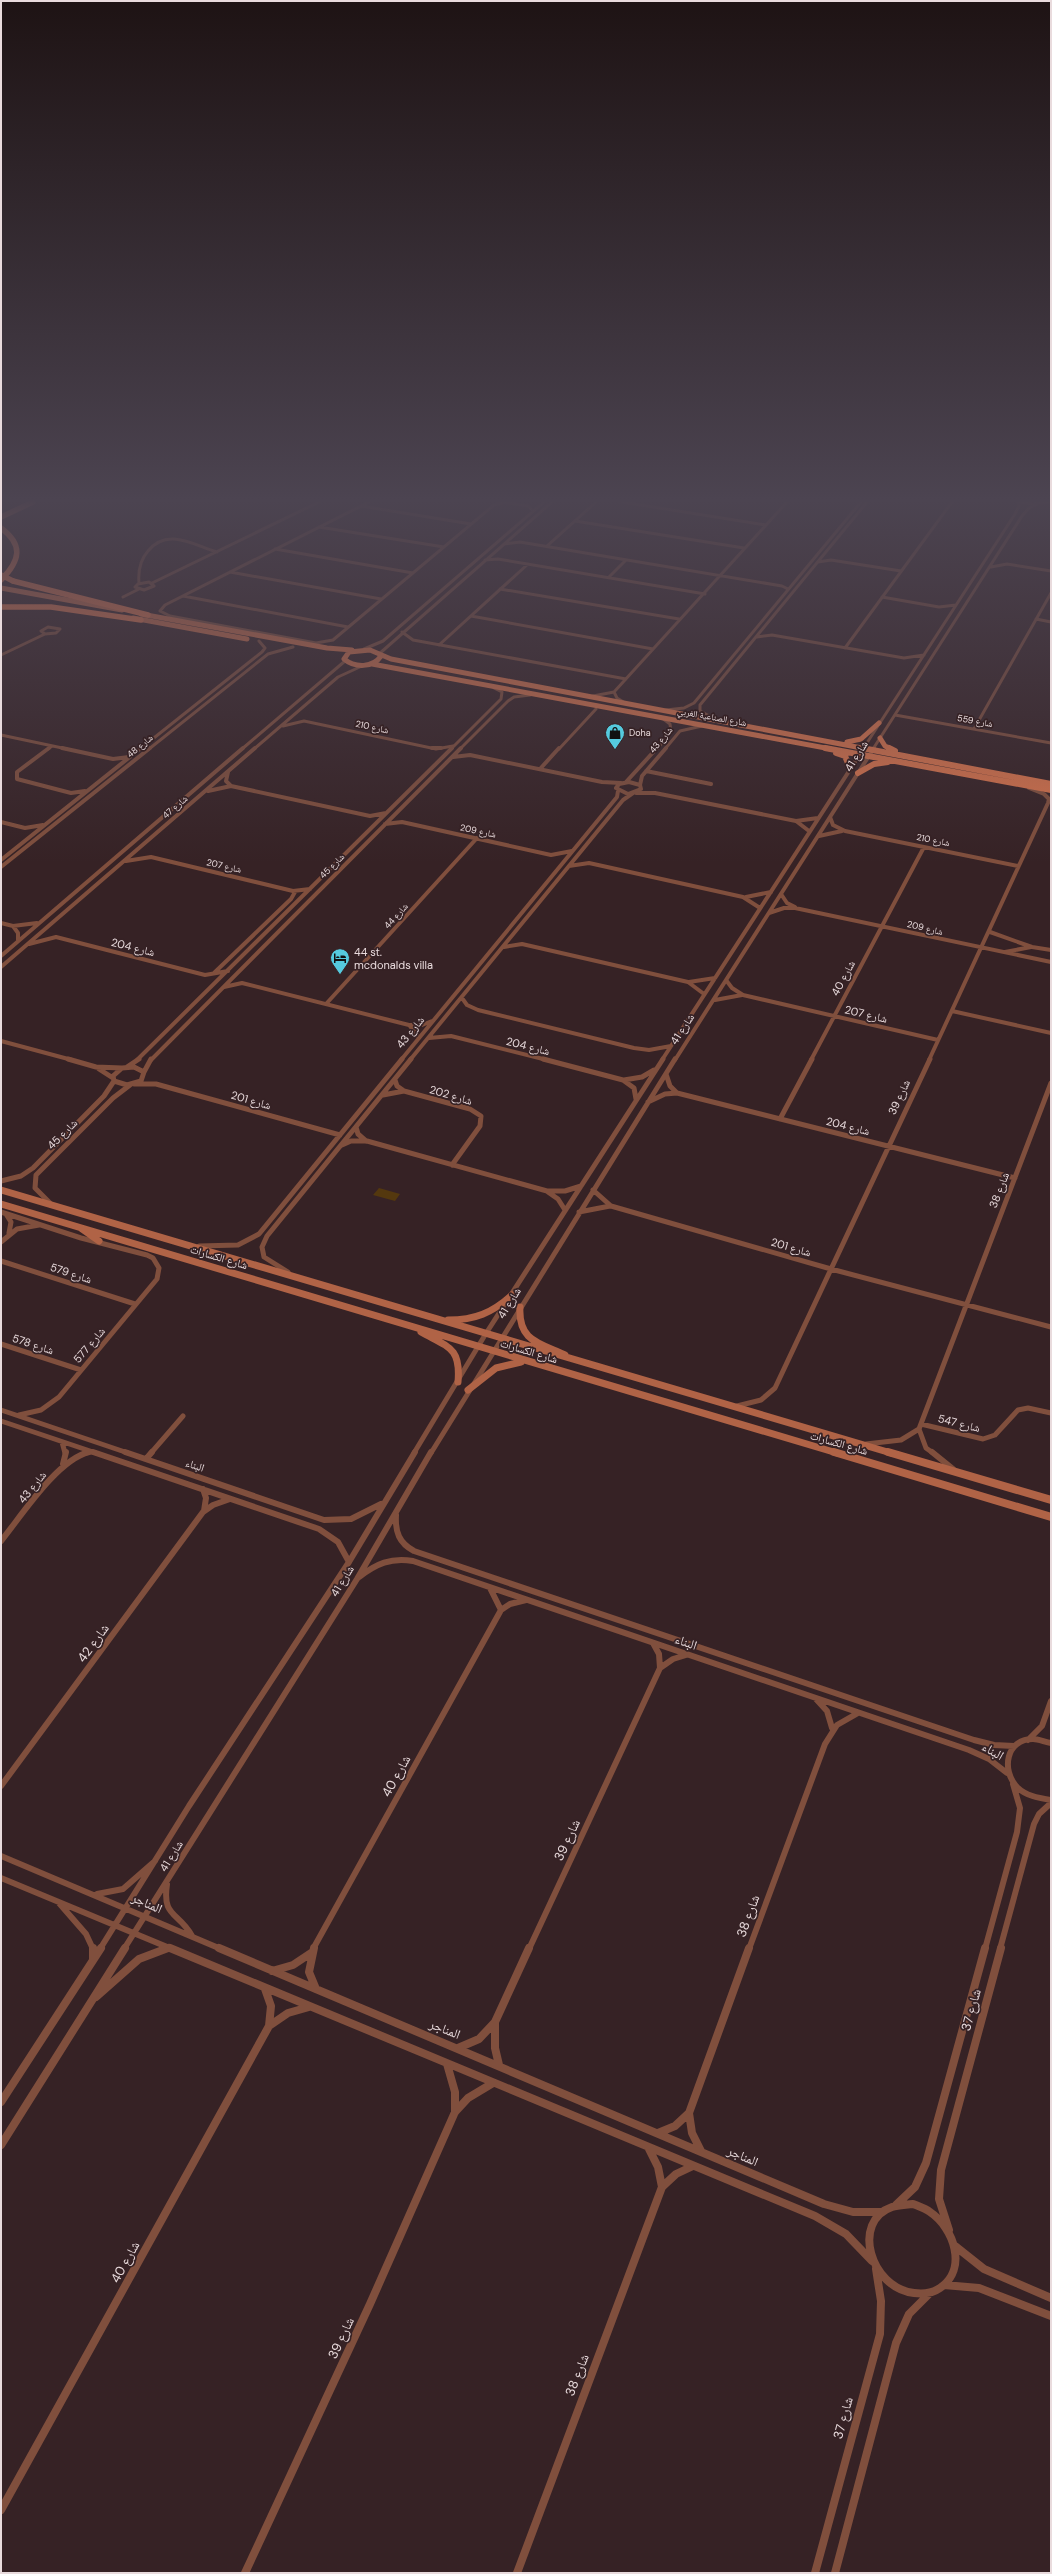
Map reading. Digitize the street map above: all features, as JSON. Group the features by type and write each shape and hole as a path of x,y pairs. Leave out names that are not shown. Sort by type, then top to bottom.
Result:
{"main road":[{"path":"153,622 293,647 335,656 363,665 378,661 380,655"},
{"path":"186,622 333,650 364,649"},
{"path":"246,630 276,639"},
{"name":"شارع الصناعية الغربي","path":"364,649 380,655 586,696 1051,784"},
{"path":"344,660 345,654 354,650"},
{"name":"شارع الصناعية الغربي","path":"369,664 482,683 1051,790"},
{"path":"819,740 857,741 879,723"},
{"path":"880,738 885,746 890,749 936,762"},
{"path":"801,742 845,756 850,768"},
{"path":"858,773 878,763 918,765"}],"street":[{"path":"203,622 316,643 326,642 354,622"},
{"path":"322,622 348,627"},
{"path":"364,649 383,641 405,622"},
{"path":"380,655 413,622"},
{"path":"439,645 464,622"},
{"path":"505,622 653,649"},
{"path":"586,696 603,696 614,692 677,622"},
{"name":"شارع 43","path":"660,710 684,708 694,703 761,622"},
{"path":"719,721 702,713 699,707 769,622"},
{"path":"845,648 864,622"},
{"name":"شارع 41","path":"1,2102 127,1908 189,1806 349,1562 382,1504 458,1382 485,1334 512,1295 655,1069 945,622"},
{"name":"شارع 41","path":"1,2145 357,1579 468,1390 579,1212 955,622"},
{"path":"974,729 1035,622"},
{"path":"1,655 45,634 56,633 60,628 48,627 41,631 45,634"},
{"path":"763,629 772,635"},
{"path":"402,632 409,639 626,679"},
{"path":"757,637 772,635 904,658 924,655"},
{"name":"شارع 48","path":"1,860 262,652 265,648 259,641"},
{"name":"شارع 48","path":"1,867 268,654 281,648 293,647"},
{"path":"904,658 916,666"},
{"name":"شارع 47","path":"1,956 344,660"},
{"name":"شارع 47","path":"1,967 343,673 363,665"},
{"name":"شارع 45","path":"1,1181 21,1176 33,1168 104,1096 116,1072 144,1056 503,697 499,690 482,683"},
{"path":"614,692 617,698 628,704"},
{"name":"شارع 45","path":"51,1204 35,1190 34,1180 36,1175 113,1098 143,1079 144,1073 152,1058 510,698 525,695 546,695"},
{"path":"540,769 596,709"},
{"path":"300,710 299,716 304,721"},
{"name":"شارع 559","path":"895,715 1051,743"},
{"name":"شارع 43","path":"626,782 633,777 671,732 670,724 658,716"},
{"name":"شارع 210","path":"278,729 304,721 436,749 454,746"},
{"name":"شارع 43","path":"292,1275 264,1257 262,1247 263,1241 579,853 623,800 634,793 640,786 640,778 680,731 710,726"},
{"name":"شارع 48","path":"1,735 113,759 130,757"},
{"name":"شارع 48","path":"52,746 21,769 16,776 21,781 71,793 87,790"},
{"path":"461,747 470,755"},
{"name":"شارع 210","path":"436,749 445,756"},
{"path":"451,757 470,755 602,782 626,782 640,786 655,793"},
{"name":"شارع 48","path":"113,759 118,766"},
{"path":"646,771 711,784"},
{"path":"228,772 226,781 231,786"},
{"path":"602,782 617,790 634,793 655,793 796,821 818,818"},
{"name":"شارع 43","path":"195,1246 229,1248 243,1244 255,1238 616,797 617,790 621,783"},
{"name":"شارع 39","path":"728,1406 750,1404 769,1395 775,1388 990,932 1049,799 1044,794 1017,784"},
{"path":"203,794 217,788 231,786 370,816 387,813"},
{"path":"71,793 76,800"},
{"name":"شارع 209","path":"394,815 402,822"},
{"path":"370,816 377,822"},
{"path":"830,817 833,825 844,831"},
{"path":"796,821 809,832"},
{"path":"1,822 24,828 45,825"},
{"name":"شارع 209","path":"385,824 402,822 477,838 551,855 559,859 562,864"},
{"path":"24,828 31,836"},
{"name":"شارع 210","path":"817,837 829,832 844,831 1018,866"},
{"name":"شارع 44","path":"326,1004 477,838"},
{"path":"141,846 144,852 151,857"},
{"name":"شارع 40","path":"780,1119 924,847"},
{"name":"شارع 209","path":"551,855 573,850"},
{"path":"579,853 589,863"},
{"name":"شارع 207","path":"123,862 151,857 294,892 302,898"},
{"path":"569,866 589,863 743,897 760,908"},
{"name":"شارع 207","path":"294,892 311,888"},
{"path":"211,975 221,969 291,899 294,892"},
{"path":"743,897 771,892"},
{"path":"781,894 787,903 795,908"},
{"name":"شارع 209","path":"769,913 784,908 795,908 981,949 1051,962"},
{"path":"1,923 13,926 40,922"},
{"path":"52,922 50,932 56,937"},
{"path":"13,926 18,933 18,940"},
{"path":"990,932 1032,947 1051,950"},
{"path":"514,934 522,944"},
{"name":"شارع 204","path":"25,946 41,939 56,937 205,975 229,971"},
{"path":"503,947 522,944 688,982 714,978"},
{"path":"1001,953 1032,947"},
{"path":"237,973 242,983"},
{"path":"205,975 215,985"},
{"name":"شارع 207","path":"726,980 732,988 743,995"},
{"path":"688,982 704,994"},
{"path":"221,988 242,983 409,1025 422,1025 433,1021"},
{"name":"شارع 207","path":"715,1000 727,996 743,995 938,1040"},
{"path":"462,998 467,1005 478,1010 634,1048 657,1050 671,1046"},
{"path":"952,1011 1051,1033"},
{"path":"409,1025 416,1031 419,1038"},
{"path":"440,1025 451,1036"},
{"name":"شارع 204","path":"429,1038 451,1036 623,1080 636,1078 655,1069"},
{"path":"1,1041 96,1067 137,1068 144,1073"},
{"path":"96,1067 113,1080"},
{"name":"شارع 201","path":"144,1073 156,1084"},
{"path":"666,1074 670,1086 677,1093"},
{"name":"شارع 201","path":"113,1080 121,1085 156,1084 340,1135"},
{"path":"395,1080 397,1086 404,1091"},
{"path":"623,1080 634,1088 636,1099"},
{"name":"شارع 38","path":"920,1426 1051,1083"},
{"name":"شارع 202","path":"382,1096 404,1091 470,1109 481,1116 480,1126 452,1165"},
{"name":"شارع 204","path":"648,1102 664,1094 677,1093 1015,1178"},
{"path":"356,1127 358,1134 367,1141"},
{"path":"342,1145 351,1141 367,1141 547,1191 565,1191 581,1186"},
{"name":"شارع الكسارات","path":"1,1190 195,1246 583,1364 1051,1500"},
{"name":"شارع 201","path":"593,1190 611,1206"},
{"path":"547,1191 558,1199 566,1210"},
{"name":"شارع الكسارات","path":"1,1204 411,1326 525,1362 1051,1517"},
{"name":"شارع 201","path":"579,1212 611,1206 831,1269 967,1305"},
{"path":"3,1212 81,1238 99,1241"},
{"path":"3,1212 11,1222 9,1233"},
{"path":"1,1242 9,1233 25,1227 42,1224"},
{"path":"81,1228 99,1241"},
{"name":"شارع 577","path":"17,1416 29,1414 51,1404 156,1279 159,1268 153,1258 99,1241"},
{"name":"شارع 579","path":"1,1261 135,1304"},
{"path":"439,1320 464,1321 480,1318 494,1310 512,1295"},
{"path":"967,1305 1051,1326"},
{"path":"520,1307 518,1320 524,1334 583,1364"},
{"path":"411,1326 455,1352 460,1361 458,1382"},
{"name":"شارع 578","path":"1,1344 81,1370"},
{"path":"468,1390 496,1368 525,1362"},
{"name":"شارع 547","path":"920,1426 983,1439 995,1435 1018,1410 1028,1408 1051,1413"},
{"name":"البناء","path":"1,1410 331,1521 358,1517 382,1504"},
{"path":"146,1459 183,1416"},
{"name":"البناء","path":"1,1421 324,1531 338,1542 349,1562"},
{"path":"860,1445 895,1442 905,1439 920,1426 926,1448 959,1473"},
{"path":"62,1442 66,1455 63,1464"},
{"name":"شارع 43","path":"1,1541 63,1464 73,1458 91,1452"},
{"path":"203,1489 206,1498 203,1512"},
{"name":"شارع 42","path":"1,1786 203,1512 219,1502 232,1499"},
{"name":"البناء","path":"396,1511 396,1533 401,1542 414,1551 974,1740 994,1745 1014,1746"},
{"name":"البناء","path":"357,1579 377,1564 401,1559 413,1561 969,1750 989,1759 1007,1773 1014,1784"},
{"path":"490,1587 496,1595 501,1610 515,1602 527,1600"},
{"name":"شارع 40","path":"316,1989 309,1972 311,1953 501,1610"},
{"path":"652,1642 660,1654 660,1668"},
{"path":"660,1668 673,1658 689,1654"},
{"name":"شارع 39","path":"458,2048 479,2039 495,2022 660,1668"},
{"path":"814,1697 827,1711 832,1728 843,1718 859,1712"},
{"path":"1007,1773 1005,1760 1014,1746 1028,1740 1042,1726 1051,1701"},
{"name":"شارع 38","path":"658,2133 675,2126 689,2113 832,1728"},
{"path":"1028,1740 1051,1743"},
{"path":"1014,1784 1031,1796 1051,1800"},
{"name":"شارع 37","path":"896,2205 915,2187 926,2163 1020,1820 1018,1796 1014,1784"},
{"name":"شارع 37","path":"949,2230 939,2199 941,2170 1034,1824 1039,1814 1051,1803"},
{"name":"المناجر","path":"1,1856 95,1894 272,1971 500,2065 824,2204 853,2212 882,2212"},
{"path":"95,1894 123,1889 146,1867 156,1860"},
{"path":"1,1878 832,2224 860,2246 872,2261 876,2269 896,2288 913,2294 930,2293"},
{"path":"168,1880 164,1900 166,1908 186,1926 192,1936"},
{"path":"60,1903 69,1917 89,1935 94,1952 93,1961"},
{"path":"94,1999 139,1959 168,1948"},
{"name":"شارع 40","path":"272,1971 293,1965 311,1953"},
{"name":"شارع 40","path":"1,2510 269,2026 271,2006 265,1989"},
{"name":"شارع 40","path":"269,2026 288,2013 309,2007"},
{"name":"شارع 39","path":"495,2022 495,2044 500,2065"},
{"name":"شارع 39","path":"447,2064 455,2092 455,2112"},
{"name":"شارع 39","path":"245,2573 370,2304 455,2112 476,2092 493,2083"},
{"name":"شارع 38","path":"689,2113 692,2133 701,2152"},
{"path":"649,2148 658,2167 662,2187"},
{"name":"شارع 38","path":"517,2573 662,2187 676,2174 693,2166"},
{"path":"835,2573 896,2343 909,2314 930,2293 944,2285 953,2272 955,2246 949,2230 937,2216 913,2204 896,2205 882,2212 872,2225 869,2234 869,2247 872,2261"},
{"path":"955,2246 984,2269 1051,2298"},
{"name":"شارع 37","path":"815,2573 880,2334 881,2302 876,2269"},
{"path":"944,2285 979,2288 1051,2316"}],"shaded area":[{"path":"379,1188 400,1194 395,1201 373,1195"}],"place":[{"name":"Doha","path":"615,750"},
{"name":"44 st. mcdonalds villa","path":"340,975"}]}
